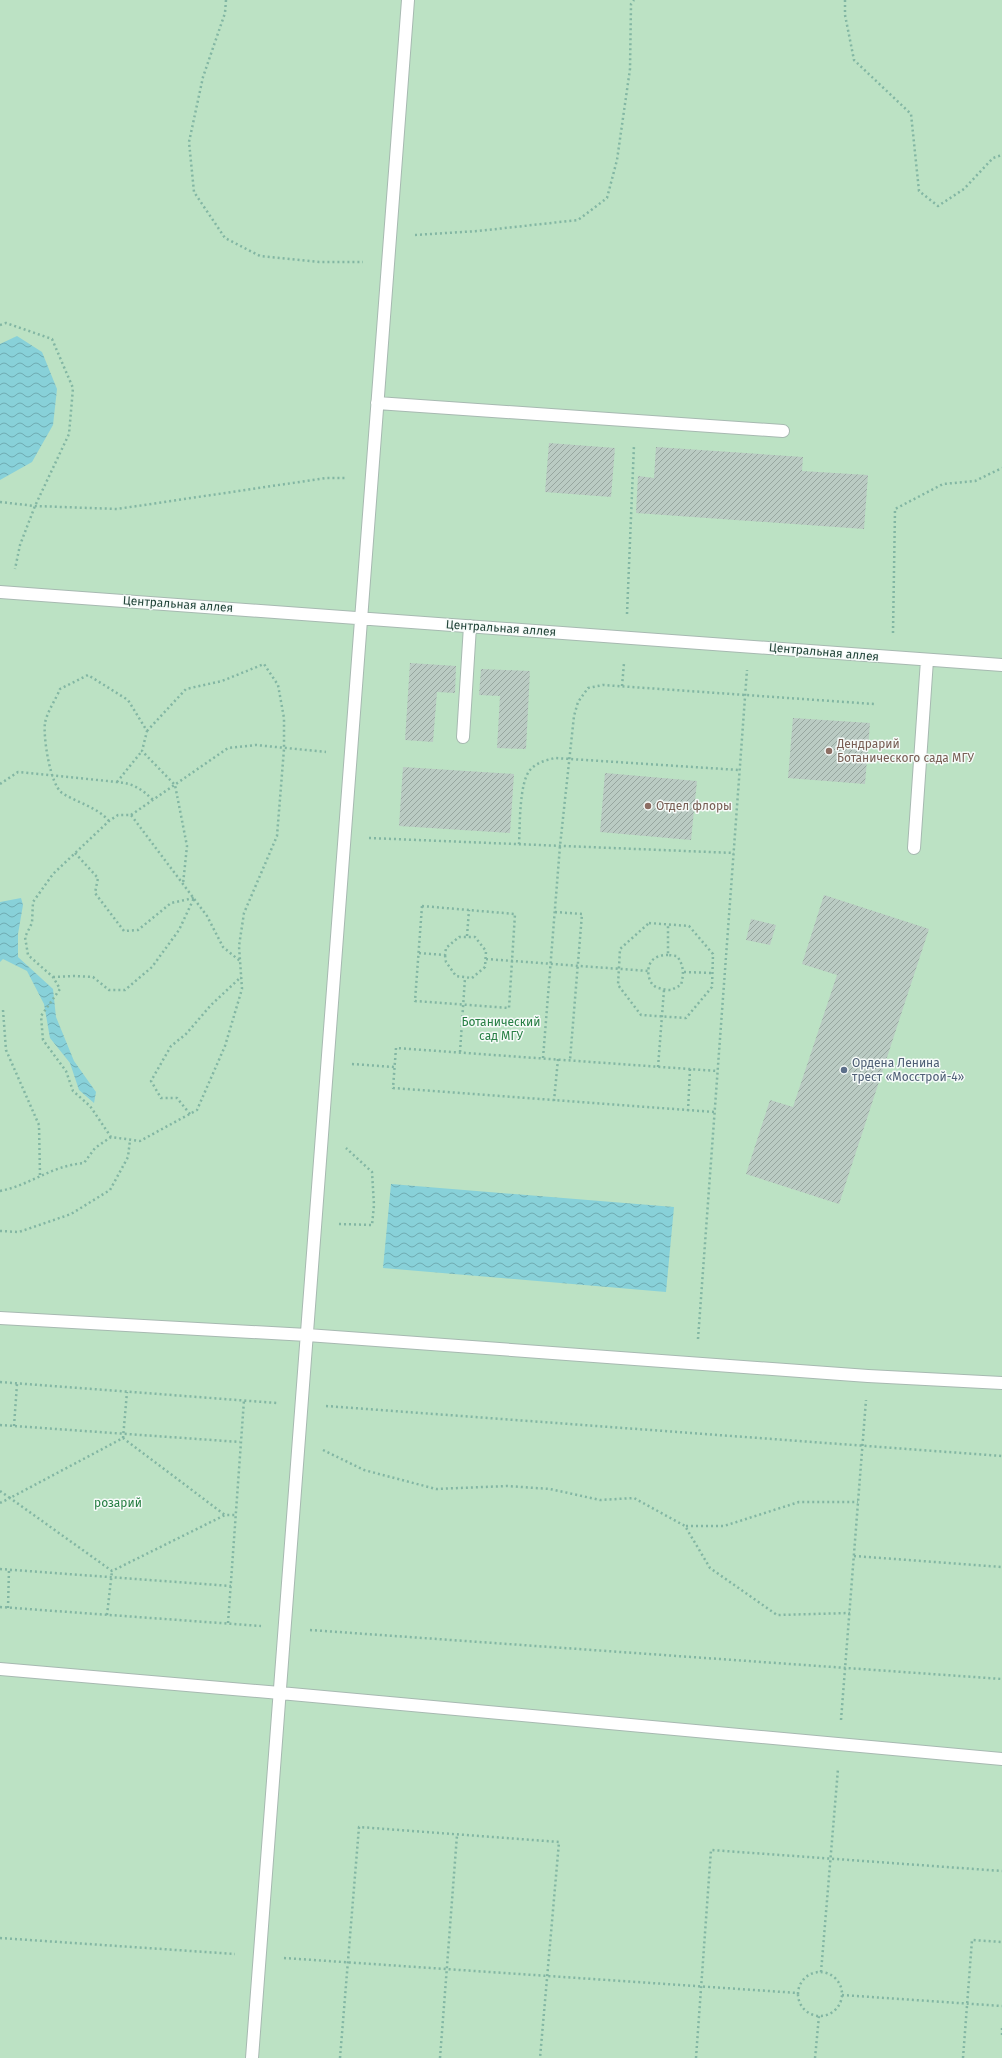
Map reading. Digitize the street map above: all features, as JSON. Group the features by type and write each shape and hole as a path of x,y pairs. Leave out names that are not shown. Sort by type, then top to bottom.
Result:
{"lane":[{"path":"252,2058 408,0"},
{"path":"377,403 783,431"},
{"name":"Центральная аллея","path":"5,593 361,617 1002,665"},
{"path":"463,736 470,626"},
{"path":"914,848 927,660"},
{"path":"0,1318 307,1335 696,1362 868,1376 1002,1383"},
{"path":"0,1669 1002,1759"}],"path":[{"path":"226,0 225,13 203,77 189,142 194,192 225,238 260,256 319,262 388,262"},
{"path":"390,237 478,231 578,220 607,198 616,160 630,69 631,4 634,0"},
{"path":"845,0 845,15 854,60 911,114 919,191 938,206 964,190 993,158 1002,155"},
{"path":"0,325 6,323 52,339 73,388 69,434 35,506 20,545 5,593"},
{"path":"622,686 626,637 635,421"},
{"path":"893,657 895,509 904,506 923,493 943,484 975,481 1002,468"},
{"path":"0,502 35,506 117,509 326,478 372,478"},
{"path":"696,1362 748,646"},
{"path":"0,1191 17,1188 40,1175 66,1164 84,1163 96,1148 111,1137 140,1141 197,1110 225,1046 242,989 239,946 244,913 277,836 284,749 284,718 278,685 264,664 222,681 186,689 147,732 142,752 117,782"},
{"path":"109,821 103,814 61,792 51,776 46,723 60,689 88,675 128,700 147,732"},
{"path":"543,1058 560,846 574,716 578,702 588,688 603,685 622,686 874,704"},
{"path":"111,1137 90,1106 73,1091 66,1071 43,1040 41,1016 60,989 53,977 28,955 25,937 32,923 33,902 52,874 109,821 118,815 131,815 228,748 256,745 284,749 350,754"},
{"path":"142,752 175,784 187,846 183,884"},
{"path":"518,844 524,781 530,770 539,762 555,758 570,758 739,770"},
{"path":"0,784 18,772 130,783 146,793 153,800"},
{"path":"131,815 207,916 223,947 240,962"},
{"path":"344,836 734,853"},
{"path":"75,853 98,878 95,893 124,931 138,930 171,903 194,898"},
{"path":"53,977 93,977 109,990 125,990 152,967 179,930 194,898"},
{"path":"422,906 469,910 515,914 509,1008 415,1001 422,906"},
{"path":"467,936 469,910"},
{"path":"555,912 582,914 570,1060"},
{"path":"649,923 689,926 713,954 712,987 686,1018 641,1015 618,985 619,968 620,949 649,923"},
{"path":"668,924 668,955"},
{"path":"459,936 475,937 486,951 486,966 472,978 456,976 446,962 446,955 446,948 459,936"},
{"path":"419,953 446,955"},
{"path":"668,955 677,956 681,962 684,972 681,985 671,990 664,990 655,986 649,980 648,971 651,962 657,956 668,955"},
{"path":"486,959 648,971"},
{"path":"684,972 712,973"},
{"path":"190,1114 178,1098 161,1098 151,1081 171,1046 186,1034 211,1005 242,976"},
{"path":"460,1052 465,978"},
{"path":"658,1067 664,990"},
{"path":"3,1010 6,1050 39,1125 40,1175"},
{"path":"714,1112 393,1088 394,1067 396,1048 718,1071"},
{"path":"554,1101 558,1060"},
{"path":"327,1063 394,1067"},
{"path":"688,1111 690,1069"},
{"path":"0,1231 19,1232 71,1214 110,1190 128,1157 130,1140"},
{"path":"316,1223 372,1225 374,1205 372,1172"},
{"path":"822,1972 868,1376"},
{"path":"0,1382 1002,1456"},
{"path":"14,1426 17,1384"},
{"path":"123,1438 127,1392"},
{"path":"228,1623 244,1400"},
{"path":"0,1425 240,1442"},
{"path":"0,1503 123,1438"},
{"path":"123,1438 225,1515"},
{"path":"299,1438 364,1470 436,1489 507,1486 550,1489 600,1500 634,1498 685,1526 724,1526 799,1502 858,1502"},
{"path":"0,1491 112,1571"},
{"path":"112,1571 225,1515 236,1515"},
{"path":"685,1526 710,1568 777,1615 850,1613"},
{"path":"854,1556 1002,1567"},
{"path":"0,1569 230,1586"},
{"path":"8,1608 9,1569"},
{"path":"107,1615 112,1571"},
{"path":"0,1607 1002,1679"},
{"path":"340,2058 359,1827 559,1842 540,2058"},
{"path":"440,2058 457,1835"},
{"path":"696,2058 711,1850 830,1860 1002,1871"},
{"path":"0,1938 446,1970 798,1992"},
{"path":"963,2058 972,1940 1002,1942"},
{"path":"822,1972 827,1973 837,1979 840,1984 842,1996 839,2006 830,2014 819,2016 808,2012 800,2004 798,1992 800,1984 806,1977 813,1973 822,1972"},
{"path":"842,1996 1002,2006"},
{"path":"816,2058 819,2016"},
{"path":"1002,2028 1002,2036"}],"green space":[{"name":"Ботанический сад МГУ","path":"0,0 1002,0 1002,2058 0,2058"}],"water":[{"path":"17,336 42,352 57,389 53,425 32,462 0,480 0,344"},
{"path":"21,898 23,905 18,934 18,957 53,989 56,1017 74,1061 96,1092 94,1103 79,1090 70,1063 50,1038 44,1004 27,971 3,959 0,962 0,902"},
{"path":"391,1184 674,1207 666,1292 383,1268"}],"building":[{"path":"549,443 615,448 611,497 545,492"},
{"path":"656,447 803,457 802,471 868,475 864,529 636,513 638,476 654,478"},
{"path":"410,663 456,666 455,693 437,692 433,742 405,740"},
{"path":"481,669 530,671 526,749 497,748 500,696 479,695"},
{"name":"Дендрарий Ботанического сада МГУ","path":"793,718 870,723 865,784 788,778"},
{"path":"403,767 514,774 510,833 399,826"},
{"name":"Отдел флоры","path":"605,773 697,781 691,840 600,832"},
{"name":"Ордена Ленина трест «Мосстрой-4»","path":"824,895 929,929 839,1204 746,1174 770,1100 793,1107 837,975 802,964"},
{"path":"751,919 776,925 770,945 746,940"}],"place":[{"name":"Дендрарий Ботанического сада МГУ","path":"829,751"},
{"name":"Отдел флоры","path":"648,806"},
{"name":"Ордена Ленина трест «Мосстрой-4»","path":"844,1070"}],"park label":[{"name":"розарий","path":"118,1503"}]}
